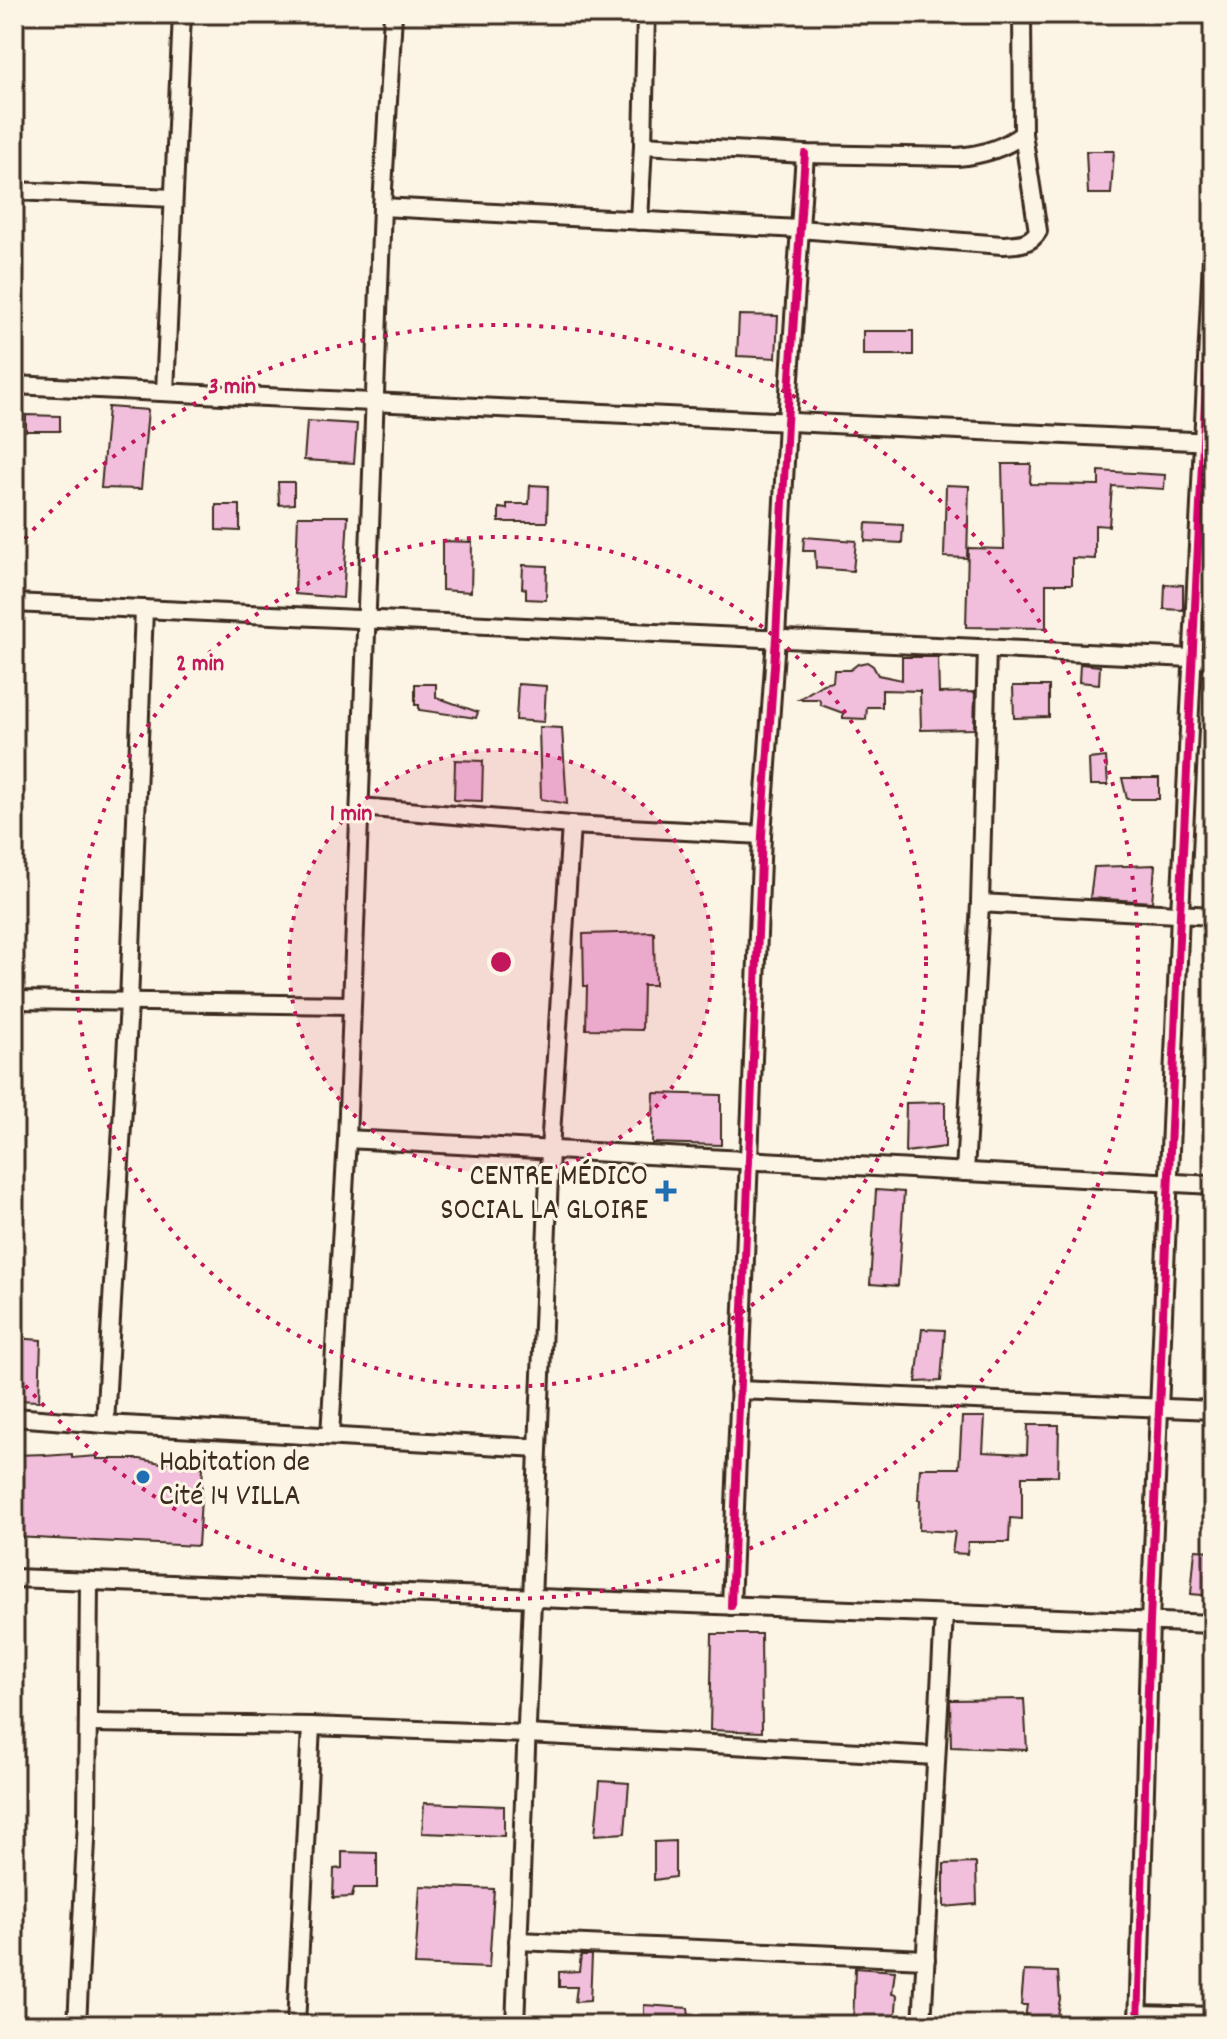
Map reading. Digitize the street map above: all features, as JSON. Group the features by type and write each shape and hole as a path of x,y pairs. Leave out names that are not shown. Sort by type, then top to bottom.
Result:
{"street":[{"path":"165,392 182,14"},
{"path":"330,1436 347,1139 382,207 393,14"},
{"path":"639,221 646,14"},
{"path":"382,207 1022,244 1033,239 1038,231 1023,134 1022,14"},
{"path":"643,145 805,154 969,156 981,155 1009,144 1023,134"},
{"path":"731,1606 762,835 805,154"},
{"path":"14,191 173,198"},
{"path":"1212,249 1207,442 1180,914 1150,1622 1138,2019 1213,2016"},
{"path":"14,385 1207,442"},
{"path":"14,603 1213,659"},
{"path":"105,1424 129,1003 144,609"},
{"path":"965,1172 980,903 987,648"},
{"path":"360,807 571,825 762,835"},
{"path":"515,2025 550,1150 571,825"},
{"path":"980,903 1213,916"},
{"path":"14,1000 351,1005"},
{"path":"347,1139 1213,1185"},
{"path":"739,1390 1213,1410"},
{"path":"14,1417 538,1448"},
{"path":"14,1578 1213,1624"},
{"path":"77,2025 90,1723 89,1581"},
{"path":"922,2025 944,1614"},
{"path":"90,1723 311,1726 527,1734 936,1756"},
{"path":"296,2025 311,1726"},
{"path":"518,1941 926,1959"}],"building":[{"path":"1086,151 1114,151 1111,194 1088,194"},
{"path":"739,315 778,316 776,358 737,356"},
{"path":"863,331 913,331 913,355 863,355"},
{"path":"108,407 148,410 141,489 101,488"},
{"path":"26,415 60,416 60,431 26,431"},
{"path":"307,421 357,424 354,463 304,460"},
{"path":"1002,464 1031,464 1030,484 1099,485 1099,471 1165,475 1164,489 1112,486 1109,526 1095,525 1095,559 1072,558 1072,584 1046,584 1046,628 966,627 968,548 1004,549"},
{"path":"278,482 294,482 294,504 279,505"},
{"path":"530,485 548,486 547,522 499,522 499,508 507,509 507,504 529,504"},
{"path":"946,485 969,486 967,558 944,557"},
{"path":"216,505 240,505 240,531 216,530"},
{"path":"298,516 348,516 343,598 295,594"},
{"path":"866,523 903,525 902,543 865,541"},
{"path":"804,537 856,541 853,571 816,568 815,551 803,551"},
{"path":"442,541 472,542 471,592 442,590"},
{"path":"523,565 547,566 546,600 526,599 526,589 522,588"},
{"path":"1165,584 1183,585 1183,610 1164,609"},
{"path":"902,657 938,657 939,693 975,692 974,729 921,730 920,691 882,690 882,707 867,707 866,719 843,718 843,713 821,705 819,699 799,699 823,684 833,682 834,670 850,670 867,662 878,675 902,680"},
{"path":"1080,664 1100,666 1099,684 1079,682"},
{"path":"415,684 436,684 436,697 478,712 476,718 419,710 419,705 415,705"},
{"path":"518,684 546,686 544,722 516,720"},
{"path":"1013,686 1049,686 1049,717 1014,718"},
{"path":"539,727 562,728 567,804 541,799"},
{"path":"1106,757 1108,785 1090,785 1089,759"},
{"path":"455,760 483,761 482,801 454,800"},
{"path":"1122,778 1159,778 1159,799 1127,799"},
{"path":"1155,865 1152,902 1090,898 1094,867"},
{"path":"654,932 655,985 643,985 642,1030 586,1029 583,934"},
{"path":"654,1093 721,1095 721,1145 652,1143"},
{"path":"945,1102 945,1147 905,1152 906,1103"},
{"path":"876,1190 904,1192 898,1286 870,1284"},
{"path":"922,1329 945,1330 941,1381 916,1382"},
{"path":"14,1338 41,1340 39,1401 14,1400"},
{"path":"962,1417 985,1417 983,1452 1027,1454 1028,1425 1059,1425 1058,1476 1022,1476 1022,1519 1010,1518 1009,1542 968,1542 967,1554 952,1553 955,1532 919,1530 920,1468 959,1468"},
{"path":"45,1454 161,1463 179,1459 179,1466 203,1467 198,1546 14,1537 14,1455"},
{"path":"1195,1550 1213,1551 1213,1596 1191,1594"},
{"path":"712,1634 761,1634 762,1732 710,1730"},
{"path":"1024,1699 1027,1750 951,1747 950,1700"},
{"path":"600,1781 629,1783 625,1833 595,1835"},
{"path":"424,1803 504,1806 504,1836 422,1833"},
{"path":"675,1841 675,1877 654,1880 654,1842"},
{"path":"342,1852 377,1853 377,1888 354,1888 352,1897 333,1898 334,1869 342,1868"},
{"path":"976,1863 977,1904 944,1907 944,1864"},
{"path":"420,1886 494,1889 489,1968 415,1965"},
{"path":"581,1955 592,1955 590,2001 575,2002 577,1987 559,1987 559,1972 579,1971"},
{"path":"855,1968 895,1971 892,1994 897,1995 895,2025 853,2025"},
{"path":"1024,1971 1058,1972 1060,1999 1055,2025 1024,2025 1027,2005 1021,2005"},
{"path":"644,2005 688,2008 690,2025 644,2025"}],"cycle path":[{"path":"731,1606 762,835 805,154"},
{"path":"1138,2025 1150,1622 1213,238"}],"place":[{"name":"CENTRE MÉDICO SOCIAL LA GLOIRE","path":"666,1191"},
{"name":"Habitation de Cité 14 VILLA","path":"143,1477"}]}
